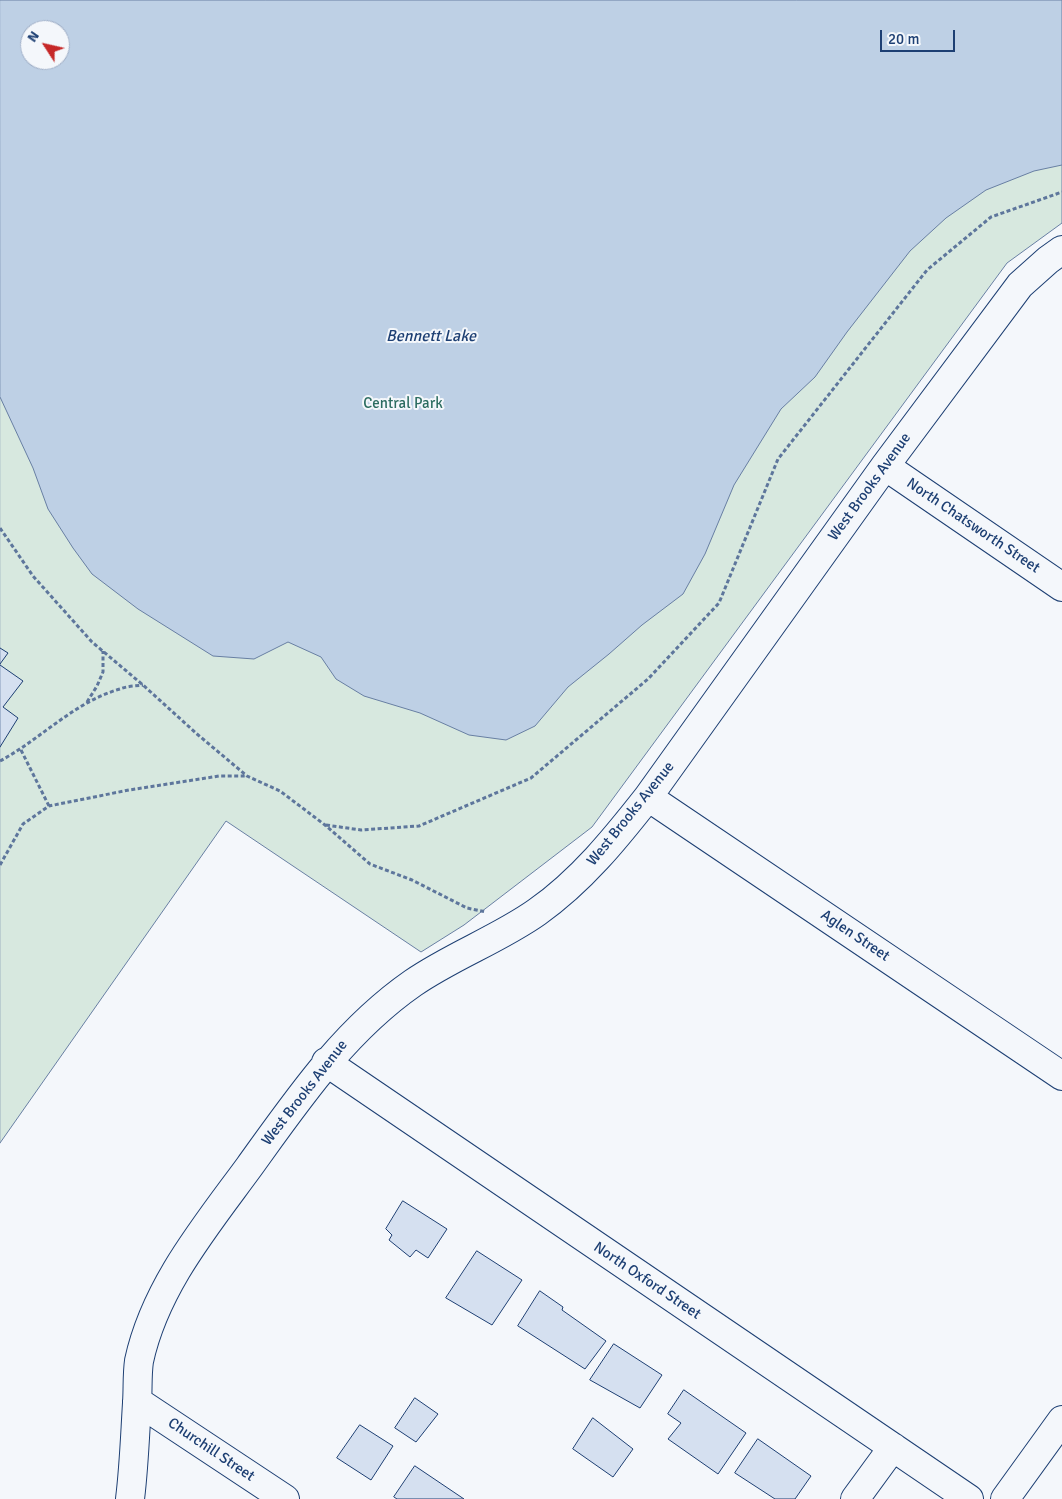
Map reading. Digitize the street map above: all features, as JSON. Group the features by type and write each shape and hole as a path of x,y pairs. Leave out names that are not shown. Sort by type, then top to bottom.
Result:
{"street":[{"name":"West Brooks Avenue","path":"130,1499 139,1363 158,1305 172,1277 201,1232 326,1062 351,1034 382,1006 415,982 535,914 562,894 593,864 648,797 885,466 1020,285 1062,250"},
{"name":"North Chatsworth Street","path":"885,466 1062,587"},
{"name":"Aglen Street","path":"648,797 1062,1076"},
{"name":"North Oxford Street","path":"326,1062 969,1499"},
{"name":"Churchill Street","path":"137,1401 285,1499"},
{"path":"1005,1499 1062,1420"},
{"path":"855,1499 893,1447"}],"path":[{"path":"325,825 361,830 418,826 531,778 648,679 719,603 778,459 927,270 991,217 1062,192"},
{"path":"0,528 33,576 92,642 247,776 280,791 325,825 370,864 412,880 467,908 490,913"},
{"path":"87,703 103,672 103,651"},
{"path":"0,761 21,750 41,733 87,703 121,688 143,685"},
{"path":"21,750 50,806"},
{"path":"0,865 24,824 50,806 129,790 219,776 247,776"}],"green space":[{"name":"Bennett Lake","path":"0,0 1062,0 1062,223 1007,263 592,827 464,925 421,952 226,821 0,1143"}],"water":[{"name":"Bennett Lake","path":"0,0 1062,0 1062,165 1034,171 986,190 946,218 910,251 847,332 815,377 781,409 734,485 705,554 683,594 642,625 568,687 535,726 506,740 469,735 420,713 364,696 336,679 321,657 288,642 254,659 213,656 138,609 92,574 48,509 33,468 0,397"}],"building":[{"path":"0,648 8,653 0,664"},
{"path":"0,665 23,681 3,707 18,718 0,747"},
{"path":"403,1201 447,1229 428,1258 416,1250 410,1257 389,1240 392,1235 386,1229"},
{"path":"477,1251 522,1280 492,1325 446,1298"},
{"path":"540,1291 563,1307 562,1310 606,1341 585,1369 518,1326"},
{"path":"614,1344 662,1375 640,1408 590,1380"},
{"path":"684,1390 746,1433 718,1474 668,1439 681,1423 668,1414"},
{"path":"415,1398 438,1414 416,1442 395,1428"},
{"path":"593,1418 633,1449 613,1477 573,1449"},
{"path":"360,1425 393,1446 371,1480 337,1458"},
{"path":"758,1439 811,1476 795,1499 775,1499 735,1473"},
{"path":"415,1466 464,1499 397,1499 394,1497"}],"park label":[{"name":"Central Park","path":"403,404"}]}
